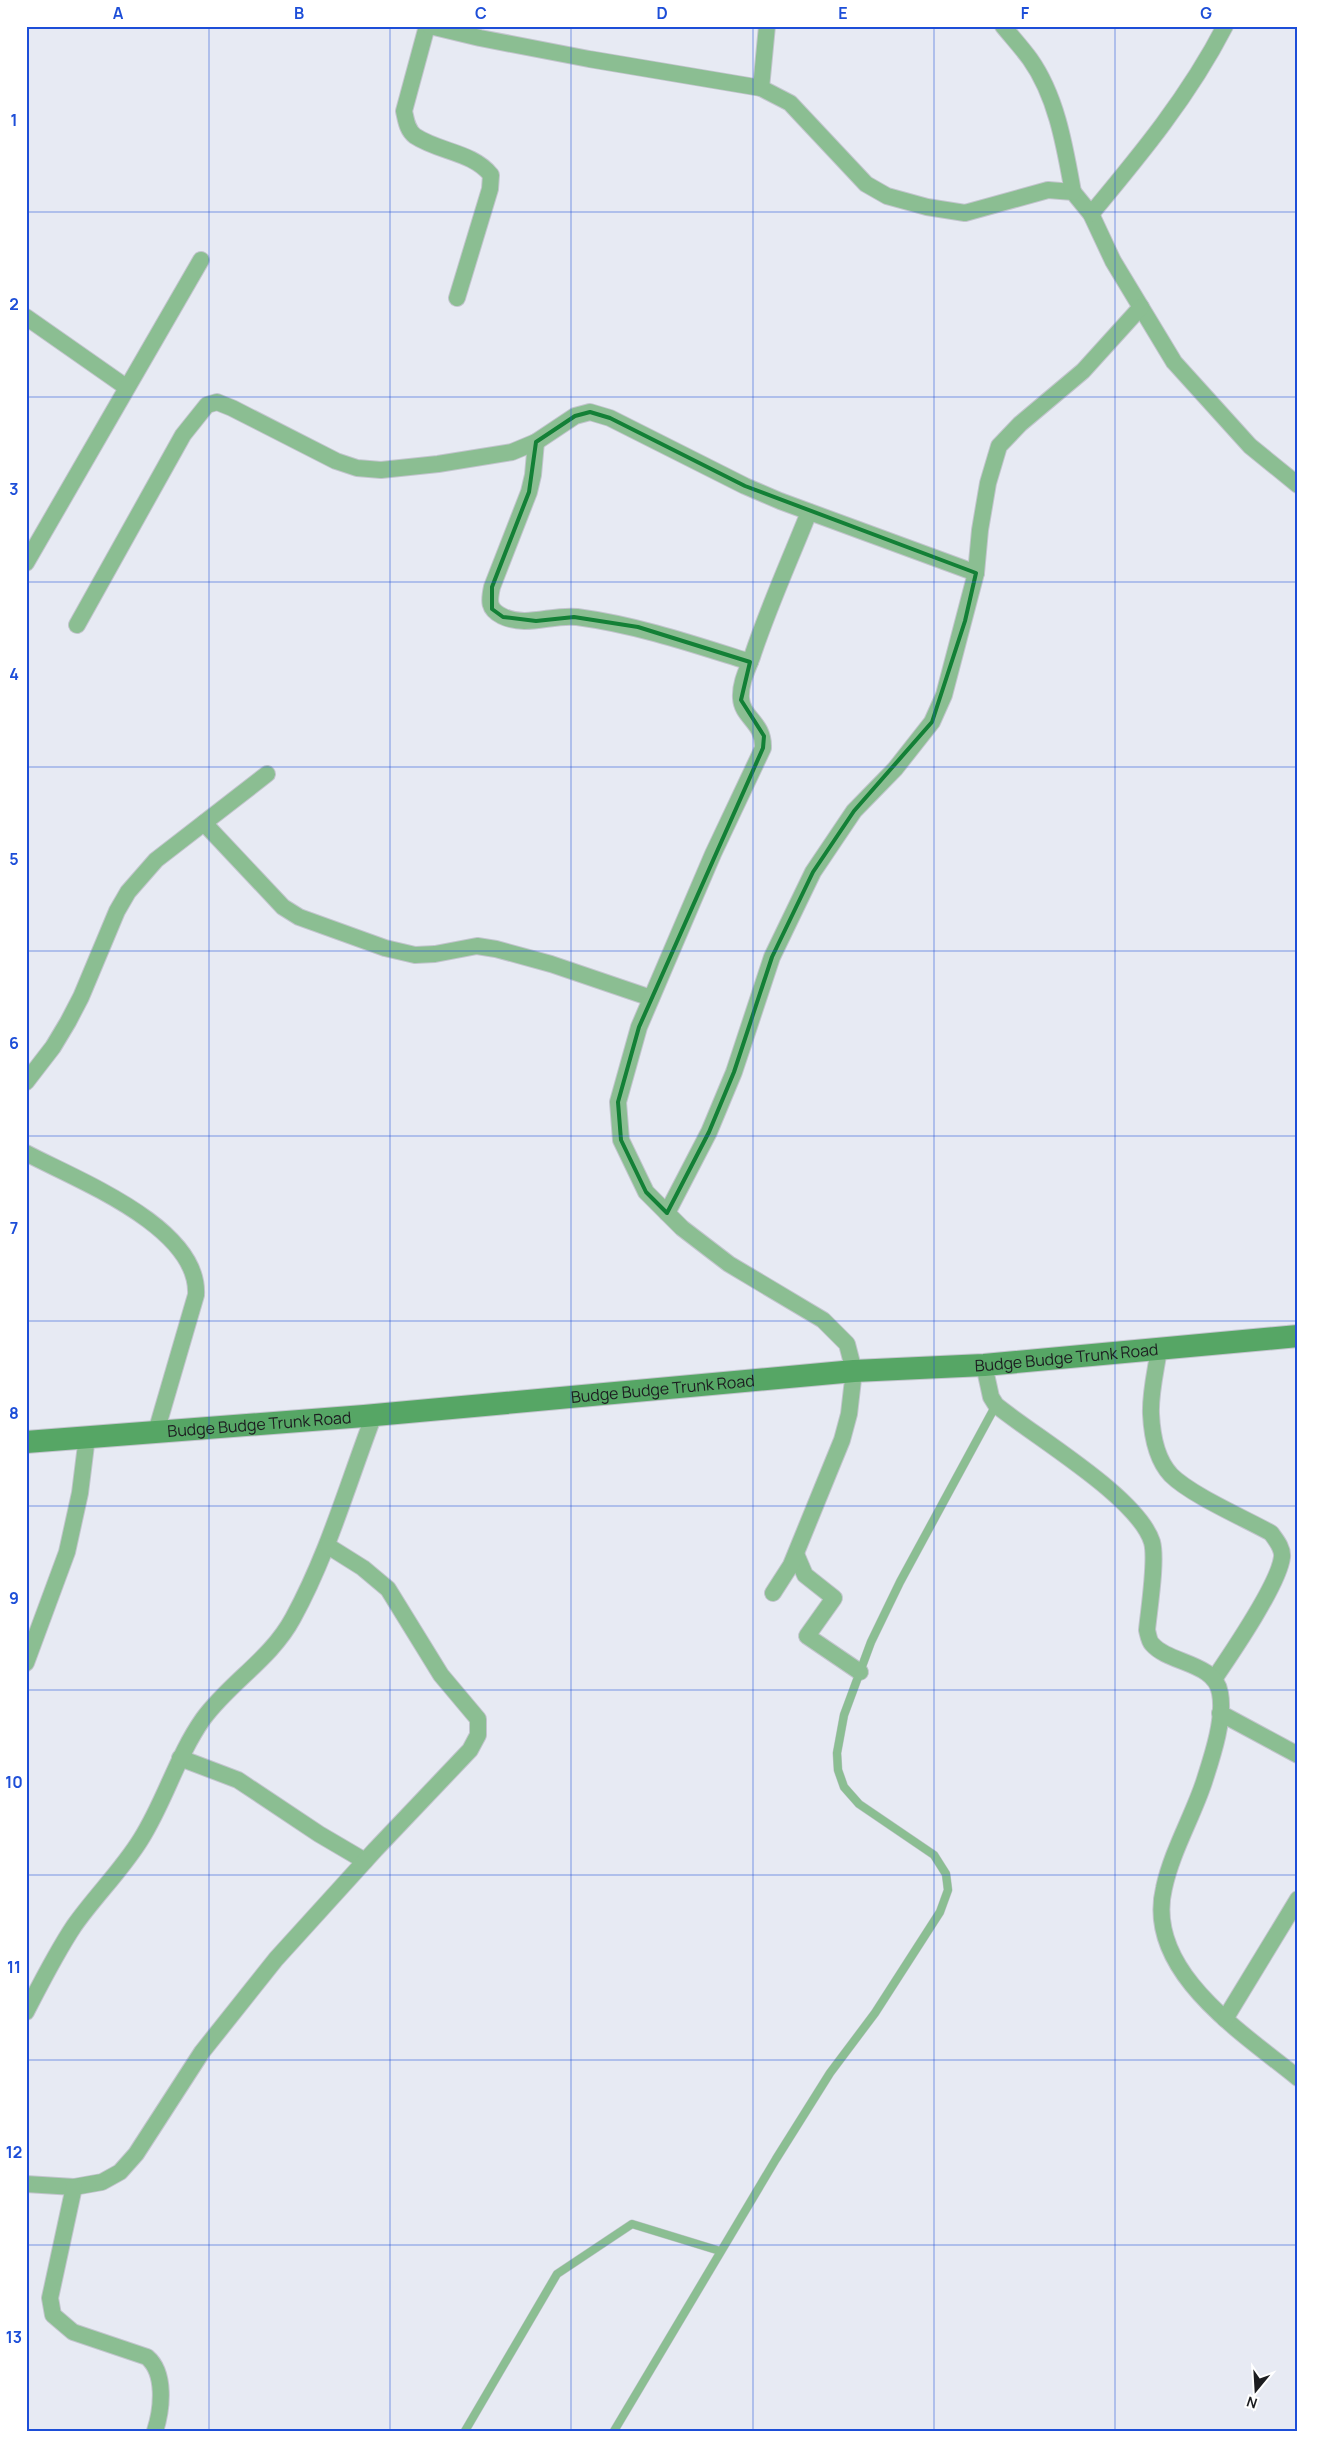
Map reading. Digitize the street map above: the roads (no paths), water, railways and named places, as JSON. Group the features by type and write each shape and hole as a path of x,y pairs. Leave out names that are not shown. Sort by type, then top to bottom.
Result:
{"main road":[{"name":"Budge Budge Trunk Road","path":"26,1442 374,1415 854,1371 984,1365 1298,1336"}],"street":[{"path":"426,26 404,111 407,124 414,135 483,165 491,175 490,189 457,298"},
{"path":"430,26 480,38 589,59 761,88 790,103 866,184 887,196 927,207 965,213 1048,190 1073,192"},
{"path":"761,88 767,26"},
{"path":"1002,26 1031,61 1050,98 1061,132 1073,192 1091,214 1113,261 1174,362 1250,446 1298,485"},
{"path":"1091,214 1152,141 1181,102 1203,68 1226,26"},
{"path":"26,563 201,260"},
{"path":"667,1213 709,1132 734,1072 772,957 813,872 854,811 895,769 932,722 944,695 976,573 980,530 988,483 999,446 1020,424 1082,372 1141,307"},
{"path":"26,317 126,387"},
{"path":"77,625 183,436 206,404 217,402 328,457 357,468 381,470 438,464 512,452 536,442 575,416 590,412 610,418 745,486 809,512 976,573"},
{"path":"536,442 533,475 492,587 489,602 492,610 503,617 523,621 574,617 638,627 750,662"},
{"path":"773,1593 796,1554 842,1440 849,1414 854,1371 847,1344 823,1320 729,1264 682,1228 646,1192 621,1140 618,1102 639,1026 713,854 763,748 764,736 745,710 741,700 741,689 809,512"},
{"path":"26,1082 53,1047 68,1022 81,997 117,911 128,892 156,860 266,774"},
{"path":"204,823 283,907 299,917 385,948 414,955 435,954 477,946 496,949 551,964 651,998"},
{"path":"26,1153 134,1209 163,1232 190,1263 197,1281 196,1295 156,1432"},
{"path":"1158,1349 1151,1412 1153,1438 1160,1458 1171,1475 1190,1489 1271,1533 1280,1545 1282,1556 1276,1579 1214,1680"},
{"path":"984,1365 988,1388 996,1405 1111,1490 1140,1520 1152,1543 1153,1560 1147,1630 1151,1643 1160,1650 1196,1667 1214,1680 1220,1692 1219,1724 1207,1772 1197,1803 1175,1853 1163,1889 1161,1918 1168,1948 1191,1984 1225,2019 1298,2078"},
{"path":"26,2012 74,1927 136,1846 156,1815 180,1758 204,1718 274,1646 293,1620 328,1546 374,1415"},
{"path":"26,1663 67,1552 80,1493 87,1437"},
{"path":"26,2184 74,2187 102,2182 120,2172 136,2154 207,2045 276,1959 470,1750 478,1735 478,1719 441,1675 388,1589 363,1568 328,1546"},
{"path":"796,1554 805,1575 834,1598 808,1636 860,1672"},
{"path":"1220,1713 1298,1755"},
{"path":"180,1758 238,1780 365,1861"},
{"path":"1225,2019 1298,1899"},
{"path":"74,2187 50,2298 53,2314 74,2332 147,2356 154,2363 159,2373 160,2406 155,2431"}],"lane":[{"path":"614,2431 720,2251 830,2073 875,2014 940,1912 948,1890 946,1874 934,1855 901,1835 859,1804 844,1787 838,1770 837,1753 844,1714 871,1642 900,1582 996,1405"},
{"path":"465,2431 557,2274 632,2224 720,2251"}]}
